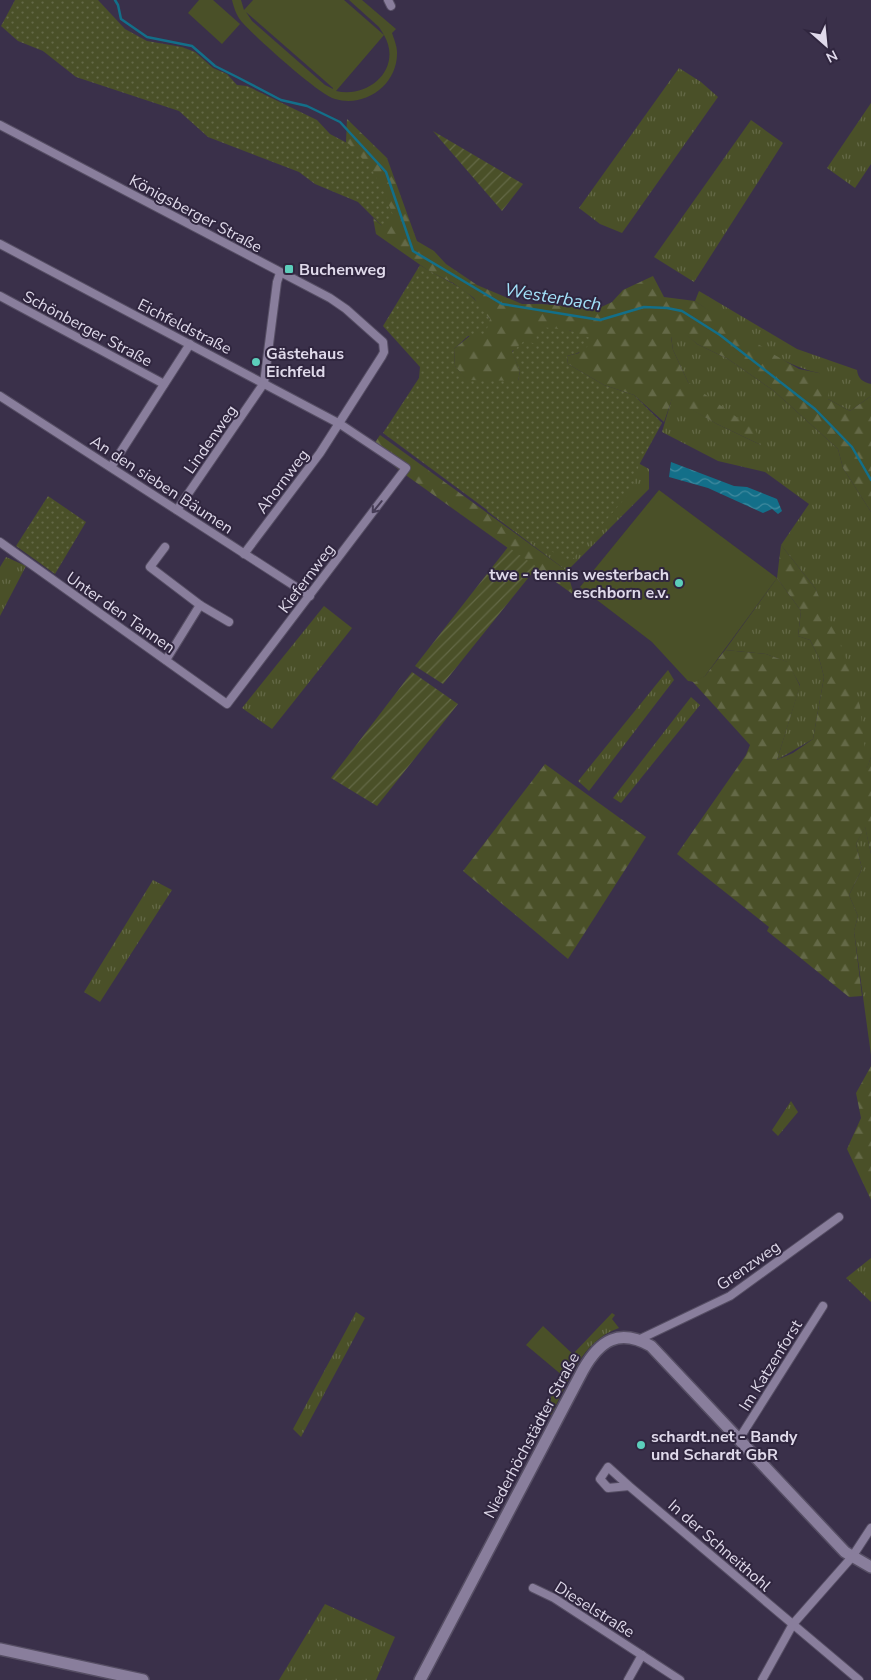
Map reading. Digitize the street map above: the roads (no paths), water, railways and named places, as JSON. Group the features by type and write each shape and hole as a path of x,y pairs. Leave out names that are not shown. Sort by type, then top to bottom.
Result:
{"street":[{"name":"Königsberger Straße","path":"0,125 330,298 374,332"},
{"name":"Eichfeldstraße","path":"0,244 340,424 406,468"},
{"path":"264,383 277,282 280,273"},
{"name":"Schönberger Straße","path":"0,296 164,384"},
{"name":"Ahornweg","path":"244,554 340,424 384,352 383,342 374,332"},
{"path":"110,467 190,344"},
{"name":"Lindenweg","path":"177,510 264,383"},
{"name":"An den sieben Bäumen","path":"0,396 310,596"},
{"name":"Kiefernweg","path":"227,704 406,468"},
{"name":"Unter den Tannen","path":"0,542 227,704"},
{"path":"165,547 150,567 200,605 229,622"},
{"path":"166,660 200,605"},
{"name":"Grenzweg","path":"640,1340 730,1296 839,1217"},
{"name":"Im Katzenforst","path":"739,1439 823,1306"},
{"name":"Niederhöchstädter Straße","path":"420,1680 590,1357 598,1347 617,1338 640,1340"},
{"path":"640,1340 651,1346 852,1558 871,1567"},
{"name":"In der Schneithohl","path":"629,1486 858,1680"},
{"path":"762,1680 793,1624 852,1558 871,1528"},
{"name":"Dieselstraße","path":"533,1588 554,1598 680,1680"},
{"path":"0,1649 143,1680"},
{"name":"Dieselstraße","path":"628,1680 642,1655"}],"water":[{"path":"671,462 734,486 747,487 777,499 782,511 778,514 772,509 763,513 708,488 669,477"}],"waterway":[{"name":"Westerbach","path":"115,0 121,19 147,37 192,46 215,66 281,100 307,106 340,122 386,172 413,251 502,304 600,320 644,307 682,311 720,335 815,409 852,447 871,480"}],"place":[{"name":"Buchenweg","path":"289,269"},
{"name":"Gästehaus Eichfeld","path":"256,362"},
{"name":"twe - tennis westerbach eschborn e.v.","path":"679,583"},
{"name":"schardt.net - Bandy und Schardt GbR","path":"641,1445"}]}
